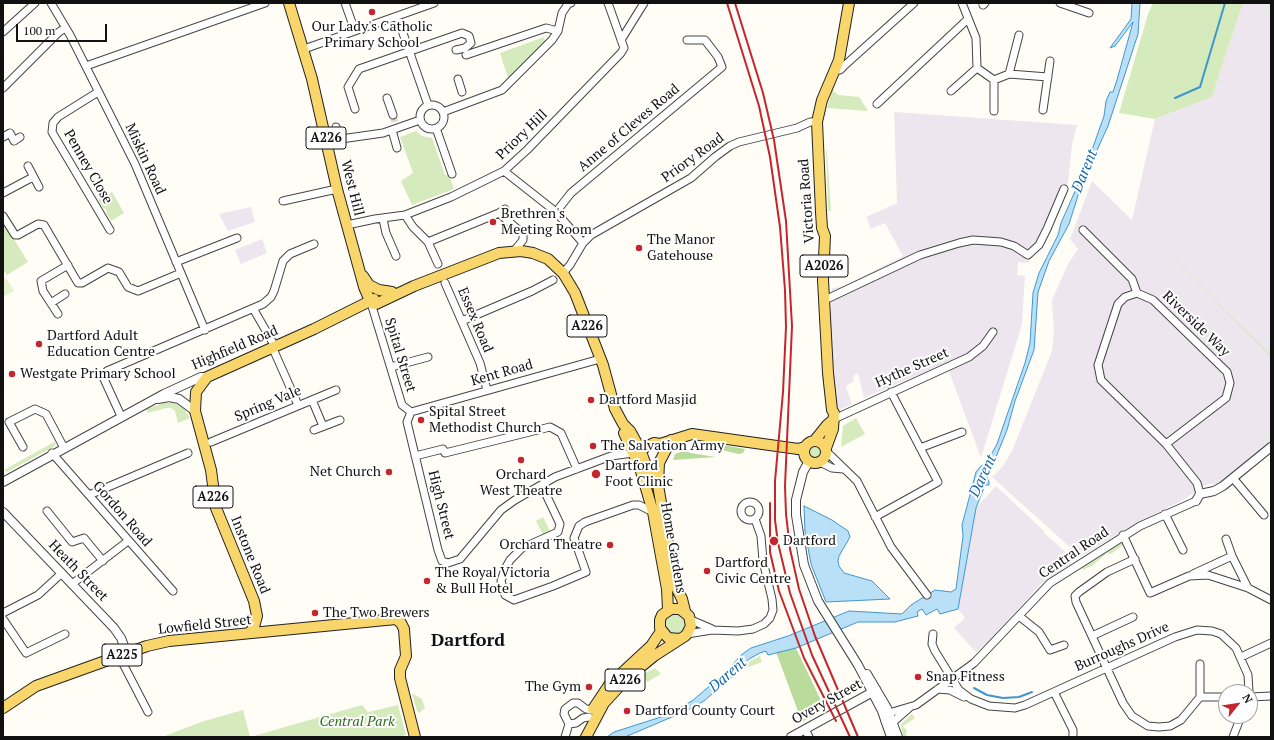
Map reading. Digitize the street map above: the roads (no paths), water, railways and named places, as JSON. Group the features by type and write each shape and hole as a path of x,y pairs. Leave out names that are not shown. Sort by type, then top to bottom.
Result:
{"main road":[{"name":"West Hill","path":"289,3 304,49 337,189 364,287"},
{"name":"A2026","path":"836,69 849,3"},
{"name":"Victoria Road","path":"814,462 825,457 833,429 831,418 824,299 825,236 822,228 820,212 817,122 819,109 836,69"},
{"name":"Highfield Road","path":"370,302 376,304 414,286 491,256 514,250 533,253 548,259 563,273"},
{"name":"A226","path":"361,273 369,285 379,290 392,292"},
{"name":"A226","path":"563,273 574,293 600,359 615,409 623,424 633,437 639,452"},
{"name":"Highfield Road","path":"207,376 274,347 358,306 392,292 414,286"},
{"name":"A226","path":"364,287 370,302"},
{"name":"A226","path":"358,306 364,299 364,287"},
{"name":"Instone Road","path":"207,376 196,392 195,411 211,470 216,508 250,588 256,620 266,627 274,630"},
{"path":"814,462 804,454 805,447 809,442 815,440 831,418"},
{"name":"Home Gardens","path":"623,424 622,430 639,452 651,479 658,485 675,585 682,599 685,611"},
{"path":"639,452 657,448 660,444 692,434 798,449 805,447"},
{"path":"658,485 659,463 671,440"},
{"path":"815,440 823,444 826,450"},
{"name":"Home Gardens","path":"639,452 653,512 667,589 668,610"},
{"path":"676,608 685,611 690,620 691,626 684,636 668,638 661,631 660,620 668,610 676,608"},
{"name":"Lowfield Street","path":"3,708 36,686 147,646 180,639 250,632 253,634 274,630 392,619 400,620 404,629 406,656 400,670 400,678 415,737"},
{"name":"A226","path":"256,620 263,632"},
{"path":"250,632 256,620"},
{"name":"A226","path":"582,737 591,713 609,685 651,646 661,631"},
{"name":"A226","path":"586,737 597,715 609,697 631,675 654,656 684,636"},
{"path":"591,713 602,700 609,697"}],"street":[{"path":"3,32 35,3"},
{"name":"Miskin Road","path":"51,3 86,66 134,164 204,330"},
{"path":"86,66 265,3"},
{"path":"345,3 355,31"},
{"path":"304,49 434,3"},
{"path":"443,112 464,98 502,90 558,31 562,13 568,4 571,3"},
{"path":"608,3 621,40"},
{"path":"621,40 644,3"},
{"path":"836,69 840,70 914,3"},
{"path":"962,3 976,38 977,68"},
{"path":"1060,3 1089,13"},
{"path":"397,16 428,105"},
{"path":"877,104 968,19"},
{"path":"3,88 60,32 66,28"},
{"path":"466,55 546,28 558,31"},
{"path":"355,109 348,87 359,68 462,33 469,36 470,43 464,48 456,50"},
{"path":"1009,74 1019,34"},
{"name":"Priory Hill","path":"347,225 375,218 383,219 405,215 451,197 504,170 527,150 621,53 624,48 621,40"},
{"name":"Anne of Cleves Road","path":"556,212 571,193 722,67 718,57 705,40 687,40"},
{"path":"1043,110 1050,61"},
{"path":"977,68 994,80"},
{"path":"951,91 977,68"},
{"path":"994,80 1009,74 1048,77"},
{"path":"458,79 464,98"},
{"path":"994,80 994,111"},
{"name":"Penney Close","path":"98,92 58,117 53,123 52,132 110,230"},
{"path":"388,98 393,115"},
{"path":"428,105 438,106 443,112 442,124 436,128 424,127 420,120 420,113 428,105"},
{"path":"326,141 383,133 395,127 420,120"},
{"name":"Priory Road","path":"563,273 570,265 583,243 600,229 691,178 730,146 739,142 797,128 810,122 817,122"},
{"path":"336,127 338,139"},
{"path":"395,127 397,148"},
{"path":"436,128 452,174"},
{"path":"3,137 10,133 14,141 20,137"},
{"path":"28,166 39,187"},
{"path":"504,170 556,212 583,243"},
{"path":"3,193 33,177"},
{"path":"283,201 337,189"},
{"path":"824,299 920,255 959,243 973,240 1001,242 1014,246 1028,255 1039,245 1064,189"},
{"path":"428,242 502,211 523,234 520,244 514,250"},
{"path":"405,215 413,227 428,242 438,264"},
{"path":"3,216 15,235 18,235 38,224 44,225 78,283 82,283 108,268 118,272 128,287 138,291 181,273"},
{"path":"383,219 386,233 396,256"},
{"path":"1083,230 1132,279 1137,293 1124,297 1118,304 1098,366 1101,380 1166,444 1197,483 1198,497"},
{"path":"176,262 237,238"},
{"path":"121,416 104,379 107,371 254,310 271,297 284,261 290,254 314,244"},
{"path":"58,314 43,291 41,281 68,265"},
{"path":"462,321 551,281 545,275"},
{"name":"Essex Road","path":"445,283 480,362 487,390"},
{"name":"Riverside Way","path":"1137,293 1154,300 1227,372 1230,383 1226,398 1166,444"},
{"path":"51,304 66,294"},
{"name":"Spital Street","path":"370,302 402,405 410,412 407,422 415,456"},
{"path":"254,310 274,347 274,351 298,405"},
{"name":"Hythe Street","path":"831,418 944,370 969,357 983,346 993,332"},
{"path":"391,367 428,357"},
{"name":"Kent Road","path":"410,412 600,359"},
{"name":"Highfield Road","path":"4,480 121,416 164,394 201,377 207,376"},
{"name":"Spring Vale","path":"212,442 336,390"},
{"path":"875,516 938,482 891,392"},
{"path":"154,400 169,398 179,399 195,411"},
{"path":"312,400 323,426"},
{"path":"23,448 7,420 33,409 42,411 46,414 64,448"},
{"path":"314,430 340,420"},
{"path":"415,456 443,449 444,453 550,428 561,433 577,469"},
{"path":"920,448 962,432"},
{"name":"Central Road","path":"889,718 910,708 952,679 984,654 1050,583 1123,535 1198,497 1214,491 1233,478 1271,447"},
{"path":"826,450 857,481 899,559 927,595"},
{"path":"639,452 611,456 555,477 542,486 560,524 558,532 522,548 510,560 501,578 502,588 505,595 514,600 554,586 586,572 574,538 579,526 585,522 624,507 639,505 653,512"},
{"name":"Gordon Road","path":"52,453 173,591"},
{"path":"89,495 188,453"},
{"name":"High Street","path":"415,456 442,561 454,562 460,559 502,510 515,500 542,486"},
{"path":"848,471 814,462 803,472 797,493 796,515 804,565 810,584 827,618 874,691 898,737"},
{"path":"1233,478 1264,515"},
{"path":"47,511 72,542 84,538 103,561"},
{"name":"Heath Street","path":"3,512 114,628 121,638 123,655"},
{"path":"1165,514 1183,550"},
{"path":"684,636 712,630 738,631 753,629 764,624 772,614 772,604 763,561 761,536 755,519"},
{"path":"1123,535 1150,593 1232,556"},
{"path":"1226,539 1232,556 1248,588"},
{"path":"72,584 128,541"},
{"path":"1135,559 1107,572 1079,592 1076,596 1076,602 1126,708 1132,716 1148,726 1170,726 1181,720 1200,697 1200,664"},
{"path":"3,613 38,595 62,573"},
{"path":"1189,576 1208,575 1228,580 1271,600"},
{"path":"1019,616 1039,632 1050,650 1064,644"},
{"path":"1092,636 1133,618"},
{"path":"3,619 26,653 65,634"},
{"path":"690,620 712,630"},
{"name":"Burroughs Drive","path":"938,689 950,690 989,706 1015,708 1185,633 1197,630 1212,631 1221,634 1236,648 1241,656 1248,675 1249,684"},
{"name":"Burroughs Drive","path":"933,634 932,644 935,651 959,690 971,699"},
{"path":"1241,656 1271,643"},
{"path":"123,655 148,712"},
{"name":"Overy Street","path":"791,737 874,691"},
{"path":"1054,692 1072,730 1073,737"},
{"path":"1258,697 1271,696"},
{"path":"1200,697 1218,697"},
{"path":"565,737 569,724 564,714 568,705 578,703 591,713 576,723 569,724"},
{"path":"889,718 891,737"},
{"path":"1233,737 1238,724"},
{"path":"805,729 809,737"}],"water":[{"name":"Darent","path":"1132,3 1140,3 1138,34 1108,126 1082,183 1069,224 1049,261 1038,292 1034,350 1015,401 1007,430 996,457 986,475 989,485 985,485 976,508 958,609 940,614 937,609 926,615 922,609 917,612 918,616 895,622 858,622 796,648 768,655 766,651 760,653 749,659 734,675 704,701 686,711 625,737 607,737 614,732 661,717 692,701 726,672 741,655 751,648 788,636 849,611 902,614 911,605 935,590 951,592 956,589 963,536 962,525 976,472 987,462 997,444 1025,363 1030,343 1033,293 1039,273 1058,235 1061,223 1087,164 1104,116 1106,101 1110,92 1113,92 1133,22 1115,46 1110,48 1131,19"},
{"path":"804,506 832,520 848,531 850,537 839,556 838,561 839,566 844,573 872,581 890,599 826,602 811,564 805,532"}],"waterway":[{"path":"1175,98 1200,87 1225,3"},
{"path":"974,688 987,695 1003,698 1019,697 1032,692"}],"tunnel":[{"path":"393,115 395,123"}],"railway":[{"path":"727,3 759,106 770,157 780,227 785,290 786,327 783,392 775,481 775,520 778,543 790,593 812,655 850,737"},
{"path":"735,3 763,93 774,140 786,221 792,326 785,486 786,514 790,549 799,589 815,636 858,737"},
{"path":"770,503 770,552 779,591 804,658 836,721"}],"place":[{"name":"Our Lady's Catholic Primary School","path":"372,12"},
{"name":"Brethren's Meeting Room","path":"493,222"},
{"name":"The Manor Gatehouse","path":"639,248"},
{"name":"Dartford Adult Education Centre","path":"39,344"},
{"name":"Westgate Primary School","path":"12,374"},
{"name":"Dartford Masjid","path":"591,400"},
{"name":"Spital Street Methodist Church","path":"421,420"},
{"name":"The Salvation Army","path":"593,446"},
{"name":"Orchard West Theatre","path":"521,460"},
{"name":"Net Church","path":"389,472"},
{"name":"Dartford Foot Clinic","path":"596,474"},
{"name":"Dartford","path":"774,541"},
{"name":"Orchard Theatre","path":"610,545"},
{"name":"Dartford Civic Centre","path":"707,571"},
{"name":"The Royal Victoria & Bull Hotel","path":"427,581"},
{"name":"The Two Brewers","path":"315,613"},
{"name":"Snap Fitness","path":"918,677"},
{"name":"The Gym","path":"589,687"},
{"name":"Dartford County Court","path":"627,711"}],"district":[{"name":"Dartford","path":"468,641"}],"park label":[{"name":"Central Park","path":"357,722"}]}
